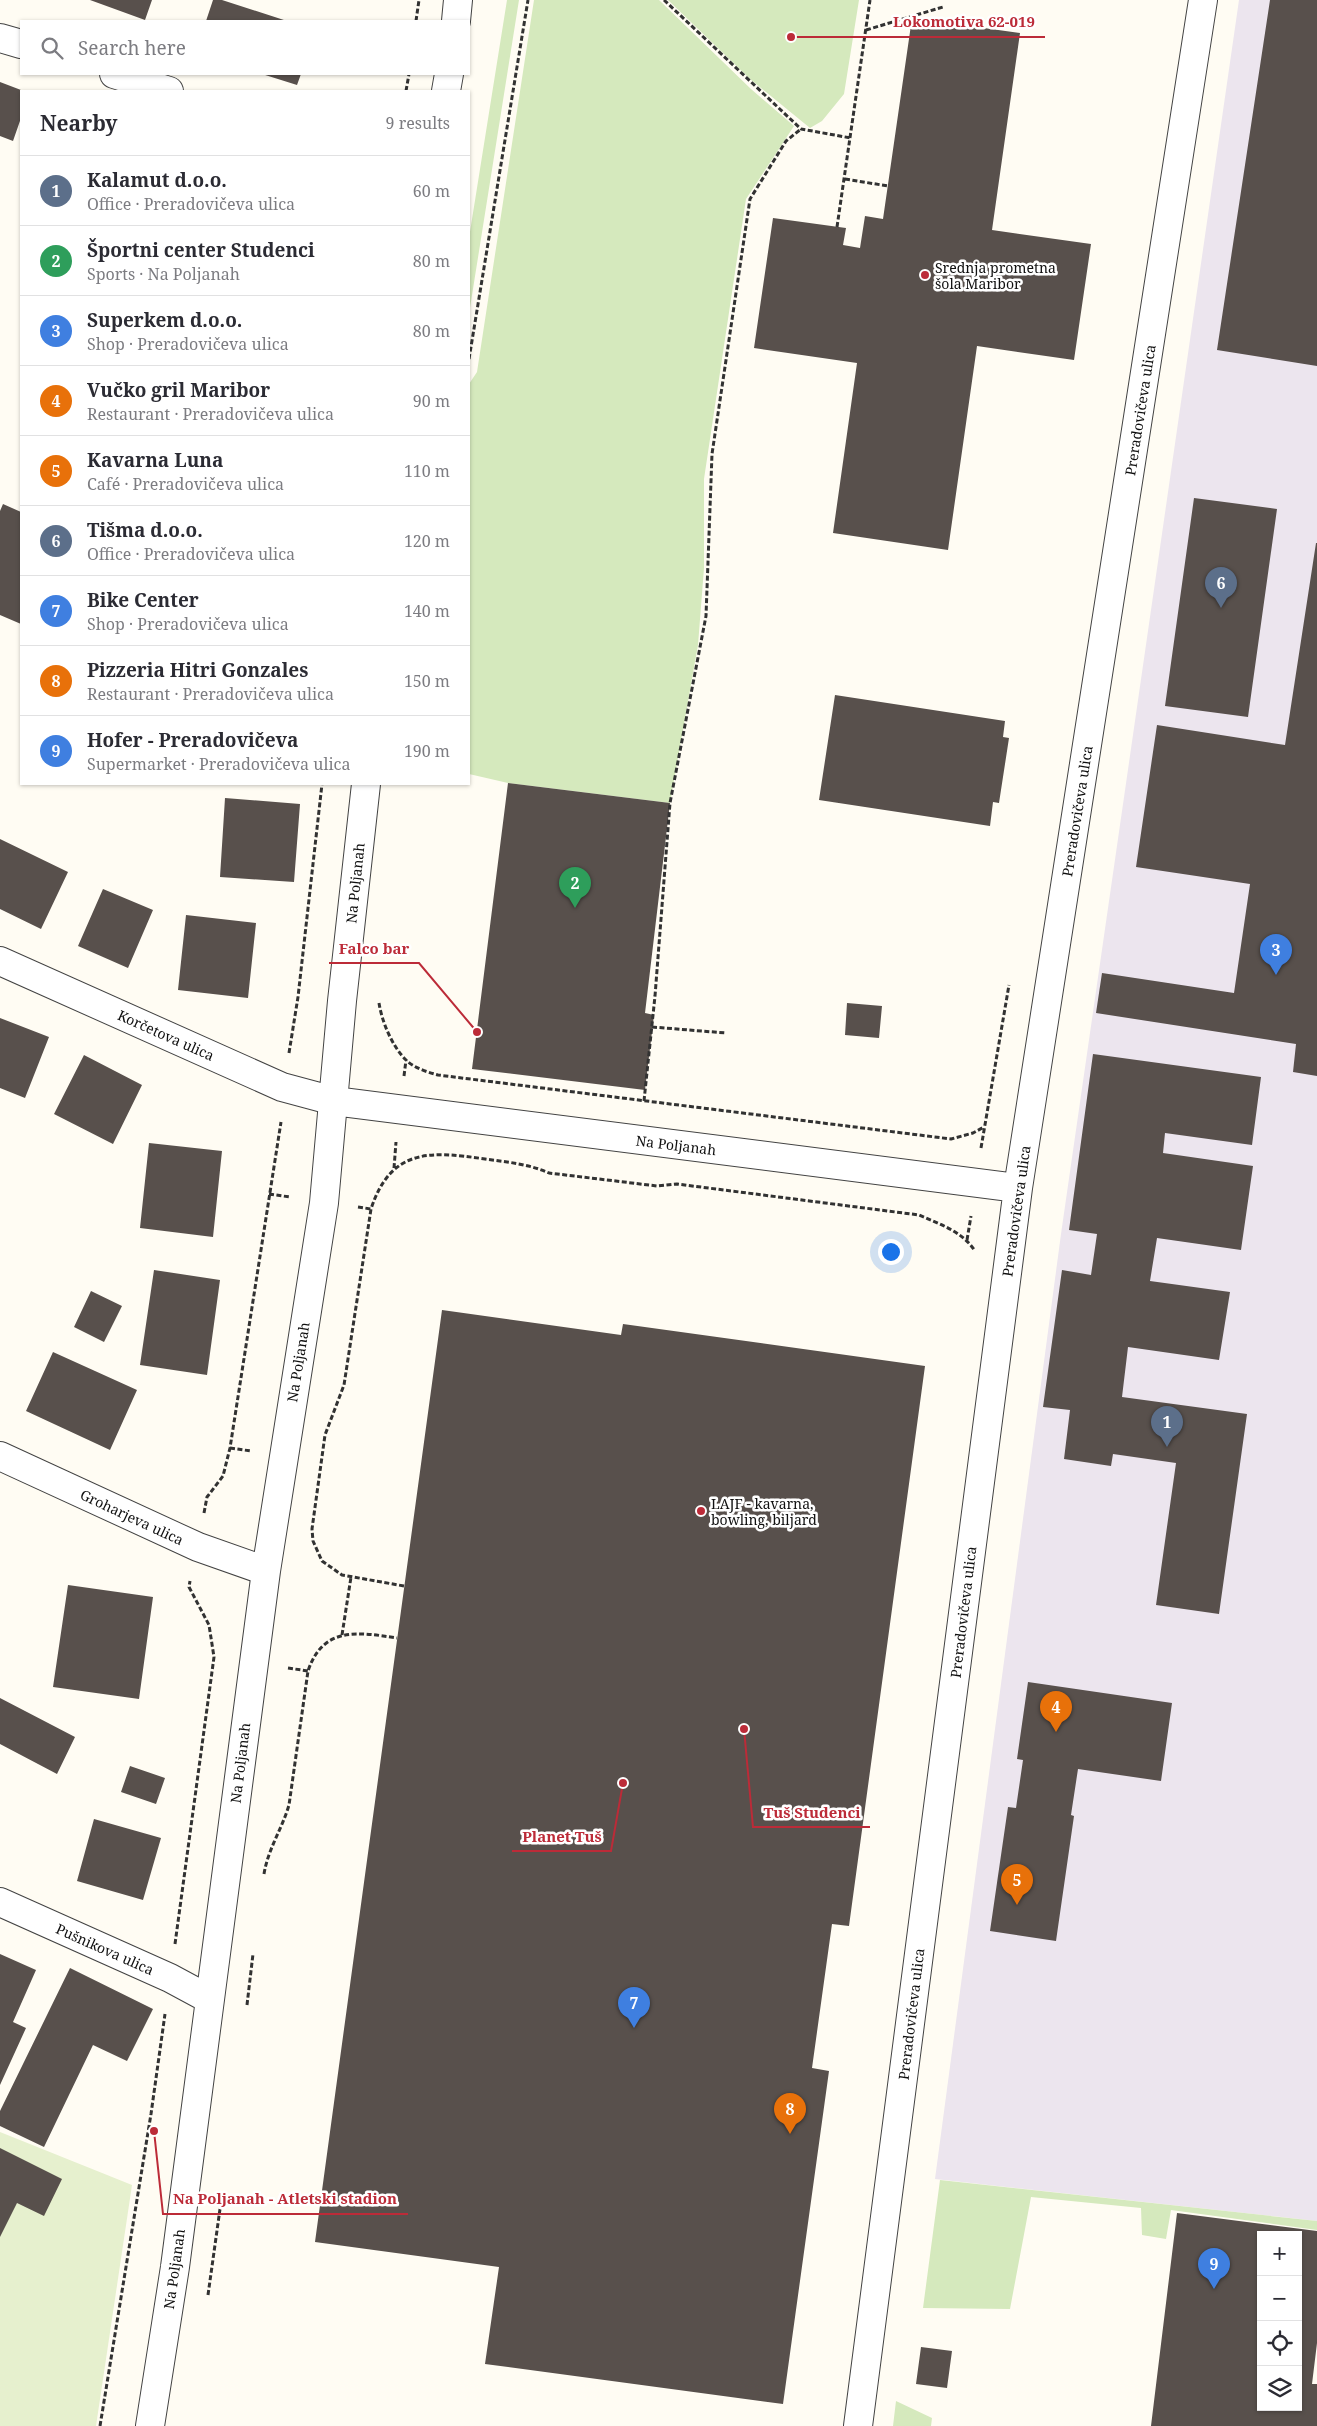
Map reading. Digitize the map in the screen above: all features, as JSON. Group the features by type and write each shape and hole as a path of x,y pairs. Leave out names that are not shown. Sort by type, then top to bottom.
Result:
{"street":[{"path":"456,20 458,0"},
{"name":"Preradovičeva ulica","path":"858,2426 1018,1188 1202,0"},
{"path":"0,38 20,44"},
{"path":"117,75 166,90"},
{"path":"446,90 449,75"},
{"name":"Na Poljanah","path":"150,2426 175,2267 266,1572 324,1203 342,1002 366,785"},
{"name":"Korčetova ulica","path":"0,961 282,1086 334,1101"},
{"name":"Na Poljanah","path":"334,1101 1018,1188"},
{"name":"Groharjeva ulica","path":"0,1456 198,1547 266,1572"},
{"name":"Pušnikova ulica","path":"0,1902 170,1978 209,1999"}],"path":[{"path":"416,20 419,0"},
{"path":"470,353 528,0"},
{"path":"664,0 801,129 851,138"},
{"path":"837,227 870,0"},
{"path":"866,30 942,7"},
{"path":"406,90 409,75"},
{"path":"644,1101 652,1027 670,803 706,616 712,454 750,199 786,141 801,129"},
{"path":"845,179 888,186"},
{"path":"286,1060 290,1049 298,997 322,785"},
{"path":"378,997 390,1036 406,1060 422,1070 459,1079 951,1139 973,1133 984,1127 1009,985"},
{"path":"652,1027 726,1033"},
{"path":"207,1498 223,1476 230,1448 282,1120 280,1114"},
{"path":"404,1586 342,1575 322,1560 313,1541 321,1461 326,1435 344,1384 371,1209 377,1192 385,1178 406,1161 427,1155 450,1154 534,1166 556,1174 657,1186 677,1184 919,1215 947,1227 968,1240"},
{"path":"342,1636 351,1577"},
{"path":"262,1883 270,1850 285,1819 289,1805 308,1672 313,1656 331,1639 342,1636 358,1633 397,1638"},
{"path":"246,2012 254,1947"},
{"path":"219,2228 220,2201"}],"shaded area":[{"path":"1239,0 1317,0 1317,2221 935,2179 1061,1234"}],"green space":[{"path":"507,0 519,0 470,308 470,232"},
{"path":"534,0 659,0 751,89 794,126 746,199 704,479 704,568 698,645 670,803 508,783 470,774 470,382 477,372"},
{"path":"668,0 859,0 844,94 822,121 810,128 750,79"},
{"path":"0,2132 132,2185 96,2426 0,2426"},
{"path":"940,2180 1317,2221 1317,2230 1171,2210 1166,2239 1142,2235 1141,2208 1031,2197 1010,2309 923,2308"},
{"path":"896,2401 932,2418 931,2426 893,2426"}],"building":[{"path":"90,0 152,0 145,20"},
{"path":"213,0 222,0 284,20 206,20"},
{"path":"1270,0 1317,0 1317,366 1217,350"},
{"name":"Srednja prometna šola Maribor","path":"912,18 1020,33 992,230 1091,244 1074,360 977,346 948,550 833,533 857,363 754,348 773,218 846,228 843,245 860,248 865,216 883,219"},
{"path":"265,75 301,75 297,85"},
{"path":"0,82 21,90 20,121 13,141 0,136"},
{"path":"1194,498 1277,509 1248,717 1165,706"},
{"path":"3,504 20,512 20,624 0,615 0,511"},
{"path":"1316,543 1317,1076 1293,1072 1296,1044 1096,1013 1102,973 1234,993 1250,884 1136,867 1157,725 1285,745"},
{"path":"835,695 1005,721 1003,737 1009,738 999,803 993,802 990,826 819,800"},
{"path":"508,783 670,803 645,1013 654,1015 645,1090 472,1069"},
{"path":"225,798 300,804 294,882 220,877"},
{"path":"0,839 68,872 41,929 0,909"},
{"path":"103,889 153,910 128,968 78,946"},
{"path":"186,915 256,923 248,998 178,990"},
{"path":"847,1003 882,1006 879,1038 845,1035"},
{"path":"0,1018 49,1037 25,1098 0,1088"},
{"path":"1093,1054 1261,1077 1252,1145 1165,1133 1163,1153 1253,1166 1241,1250 1157,1238 1150,1281 1230,1292 1219,1360 1128,1347 1122,1397 1247,1414 1219,1614 1156,1605 1176,1463 1113,1454 1111,1466 1064,1459 1070,1410 1043,1407 1062,1270 1091,1275 1097,1234 1069,1230"},
{"path":"84,1055 142,1085 113,1144 54,1114"},
{"path":"149,1143 222,1151 213,1237 140,1228"},
{"path":"154,1270 220,1280 207,1375 140,1365"},
{"path":"91,1291 122,1306 104,1342 74,1327"},
{"path":"442,1310 621,1335 623,1324 925,1366 849,1926 832,1924 812,2068 829,2071 783,2404 485,2364 499,2267 315,2242"},
{"path":"53,1352 137,1390 110,1450 26,1411"},
{"path":"68,1585 153,1597 139,1699 53,1687"},
{"path":"1028,1682 1172,1703 1161,1781 1078,1769 1071,1815 1074,1816 1056,1941 990,1931 1008,1807 1016,1808 1023,1760 1017,1759"},
{"path":"0,1698 75,1737 57,1774 0,1744"},
{"path":"130,1766 165,1778 156,1804 121,1792"},
{"path":"94,1819 161,1838 143,1900 77,1881"},
{"path":"0,1954 36,1970 13,2022 26,2028 0,2085"},
{"path":"70,1968 153,2009 127,2061 93,2045 44,2147 0,2126 0,2111"},
{"path":"0,2148 62,2179 44,2216 17,2203 0,2237"},
{"path":"1177,2213 1317,2231 1317,2343 1312,2384 1317,2384 1317,2426 1151,2426"},
{"path":"921,2347 952,2351 947,2388 916,2384"}],"place":[{"name":"Lokomotiva 62-019","path":"791,37"},
{"name":"Srednja prometna šola Maribor","path":"925,275"},
{"name":"Tišma d.o.o.","path":"1221,608"},
{"name":"Športni center Studenci","path":"575,908"},
{"name":"Superkem d.o.o.","path":"1276,975"},
{"name":"Falco bar","path":"477,1032"},
{"name":"Kalamut d.o.o.","path":"1167,1447"},
{"name":"LAJF - kavarna, bowling, biljard","path":"701,1511"},
{"name":"Tuš Studenci","path":"744,1729"},
{"name":"Vučko gril Maribor","path":"1056,1732"},
{"name":"Planet Tuš","path":"623,1783"},
{"name":"Kavarna Luna","path":"1017,1905"},
{"name":"Bike Center","path":"634,2028"},
{"name":"Na Poljanah - Atletski stadion","path":"154,2131"},
{"name":"Pizzeria Hitri Gonzales","path":"790,2134"},
{"name":"Hofer - Preradovičeva","path":"1214,2289"}]}
